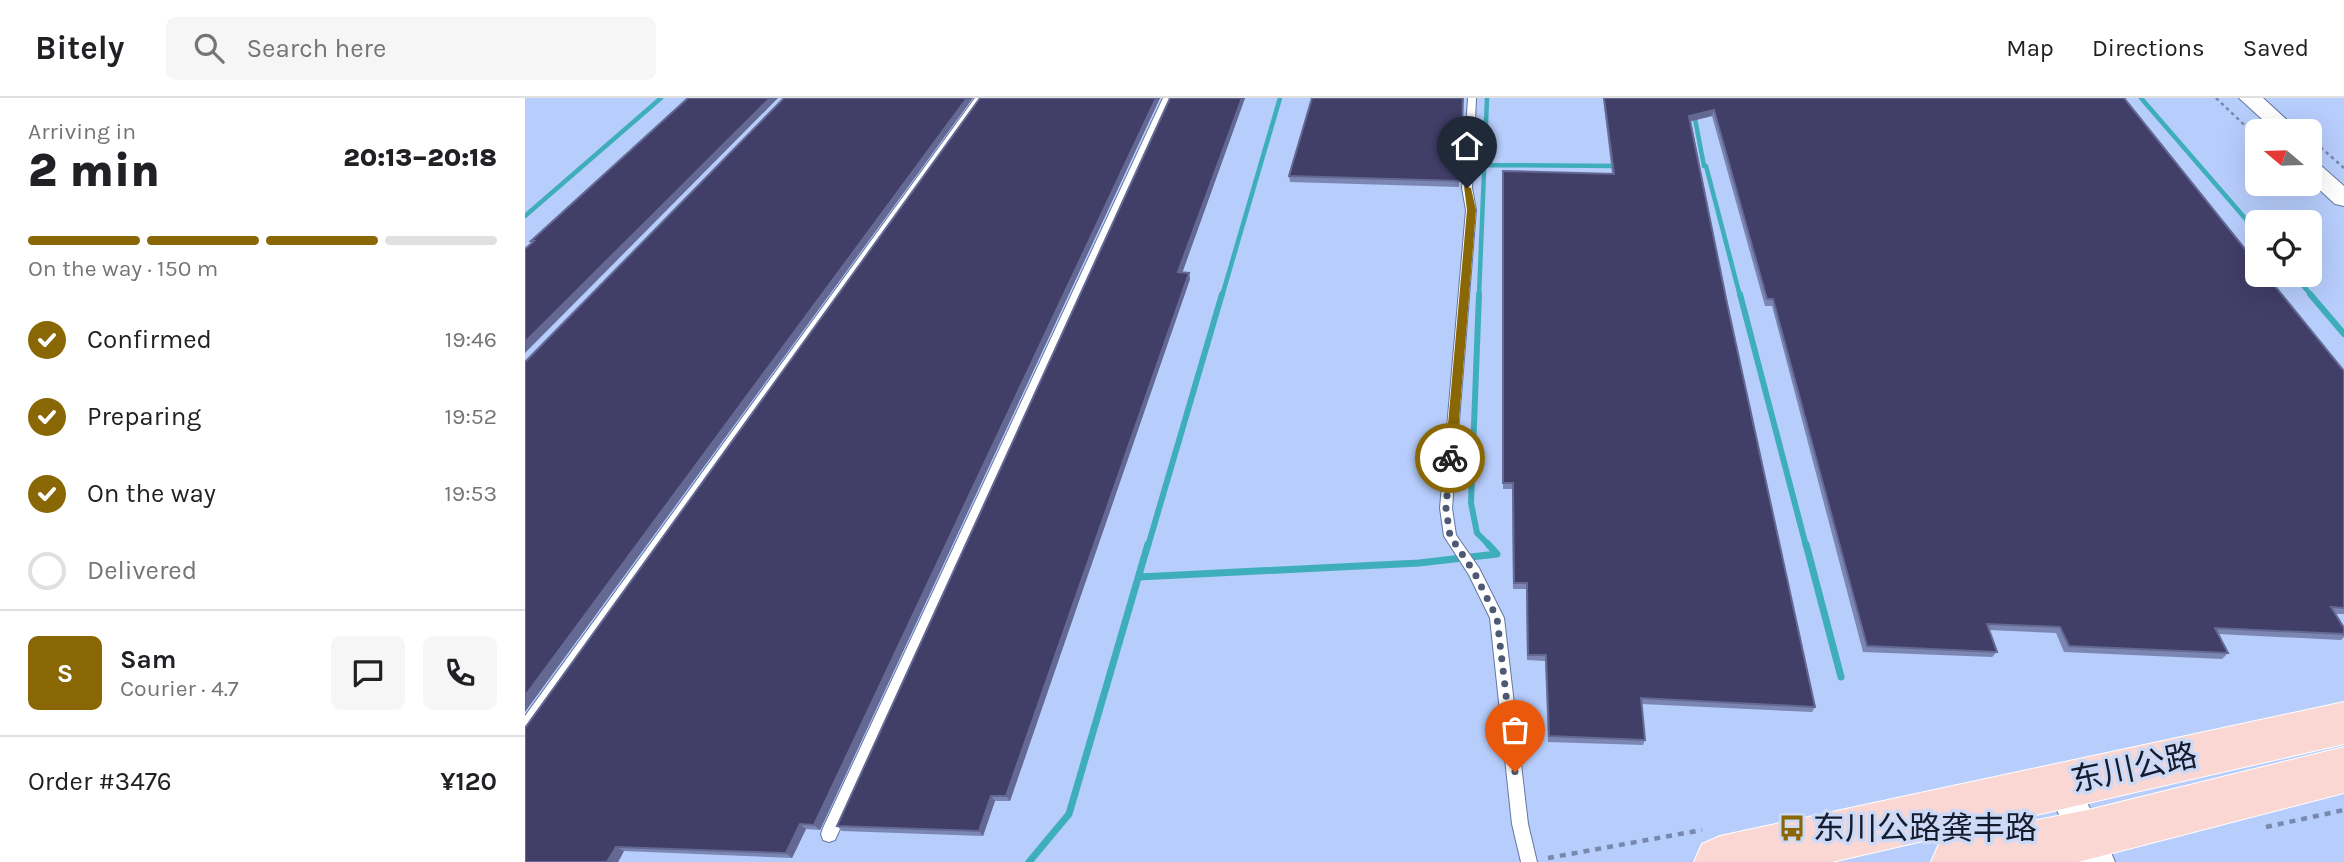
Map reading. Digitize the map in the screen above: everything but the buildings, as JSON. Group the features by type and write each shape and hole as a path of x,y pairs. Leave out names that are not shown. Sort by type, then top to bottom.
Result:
{"main road":[{"path":"2232,98 2256,119"},
{"path":"2251,98 2275,119"},
{"path":"2322,162 2344,181"},
{"path":"2322,179 2344,199"},
{"name":"东川公路","path":"1720,862 2344,723"},
{"name":"东川公路","path":"1957,862 2093,849 2344,770"}],"street":[{"path":"2060,785 2093,849"}],"lane":[{"path":"525,728 979,98"},
{"path":"829,834 1167,98"},
{"path":"1472,98 1467,188 1471,210 1446,508 1450,536 1497,618 1520,824 1529,862"}],"path":[{"path":"2216,98 2245,126"},
{"path":"2322,149 2344,168"}],"waterway":[{"path":"525,216 661,98"},
{"path":"1222,296 1280,98"},
{"path":"1479,296 1487,98"},
{"path":"1691,98 1704,166"},
{"path":"2141,98 2245,218"},
{"path":"1485,165 1619,166"},
{"path":"1706,166 1740,296"},
{"path":"2304,287 2312,296"},
{"path":"1148,546 1222,294"},
{"path":"1479,294 1471,503 1477,533 1488,544"},
{"path":"1740,294 1806,546"},
{"path":"2310,294 2344,334"},
{"path":"1029,862 1069,814 1148,544"},
{"path":"1139,577 1419,563 1497,554 1488,544"},
{"path":"1806,544 1841,677"}],"way so far":[{"path":"1450,458 1446,508 1450,536 1474,572 1497,618 1515,772"}],"place":[{"name":"东川公路龚丰路","path":"1792,828"}],"route":[{"path":"1450,458 1471,210 1467,188"}]}
